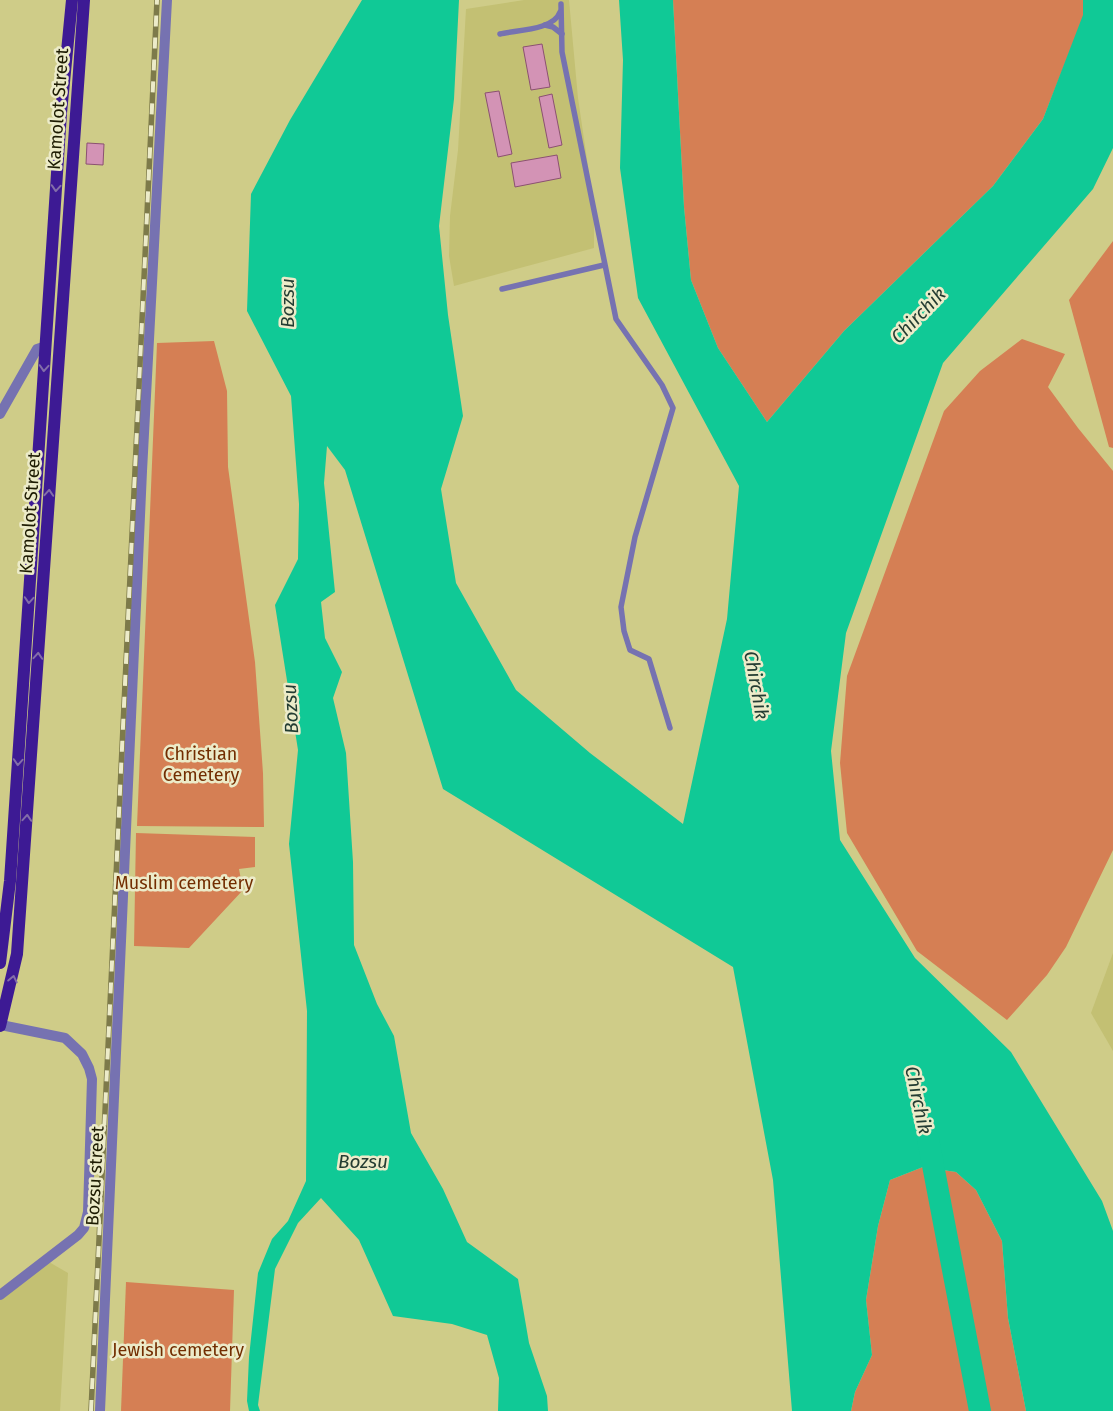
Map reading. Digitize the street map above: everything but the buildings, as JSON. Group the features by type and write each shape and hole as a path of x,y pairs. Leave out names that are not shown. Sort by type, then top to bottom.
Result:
{"main road":[{"name":"Kamolot Street","path":"0,963 10,881 61,113 72,0"},
{"name":"Kamolot Street","path":"0,1026 17,954 84,0"}],"street":[{"name":"Bozsu street","path":"100,1411 141,481 167,0"},
{"path":"0,414 37,349 46,346"},
{"path":"0,1026 65,1038 82,1054 92,1079 88,1212 84,1228 78,1235 0,1295"}],"lane":[{"path":"500,34 543,25 558,17 561,2"},
{"path":"561,2 562,52 616,319 662,385 673,408 635,537 621,607 624,631 630,650 649,659 670,728"},
{"path":"543,25 553,27 562,34"},
{"path":"502,289 604,265"}],"shaded area":[{"path":"524,0 569,0 578,98 594,207 594,248 454,286 449,256 450,216 458,150 466,9"},
{"path":"1113,953 1113,1051 1091,1013"},
{"path":"49,1262 68,1273 60,1411 0,1411 0,1300"}],"green space":[{"path":"673,0 1083,0 1084,15 1043,119 993,186 844,331 767,422 718,348 691,280 684,207"},
{"path":"1113,241 1113,448 1109,447 1069,300"},
{"path":"1022,339 1065,354 1048,387 1113,471 1113,850 1066,947 1047,975 1007,1020 917,951 847,833 840,763 847,676 944,411 980,371"},
{"name":"Christian Cemetery","path":"214,341 227,391 228,467 255,662 263,773 264,827 137,826 157,343"},
{"name":"Muslim cemetery","path":"136,833 255,837 255,867 239,869 243,890 189,948 134,946"},
{"path":"923,1167 956,1172 976,1190 1002,1241 1008,1318 1026,1411 851,1411 855,1392 872,1355 866,1300 878,1226 890,1180"},
{"name":"Jewish cemetery","path":"126,1282 234,1290 230,1411 121,1411"}],"water":[{"name":"Bozsu","path":"362,0 459,0 454,99 439,226 448,315 463,416 441,489 456,583 516,690 590,753 683,824 727,619 739,486 638,298 620,168 623,60 619,0 673,0 684,207 691,280 718,348 767,422 844,331 993,186 1043,119 1083,15 1083,0 1113,0 1113,148 1093,189 943,363 846,633 831,751 840,840 915,958 1011,1052 1102,1201 1113,1231 1113,1411 1026,1411 1008,1318 1002,1241 976,1190 956,1172 923,1167 890,1180 878,1226 866,1300 872,1355 855,1392 851,1411 792,1411 773,1180 733,967 443,789 345,470 327,446 324,483 335,592 321,602 325,638 342,672 333,698 346,753 353,862 354,945 377,1004 394,1036 411,1133 443,1189 467,1242 518,1279 529,1343 547,1396 548,1411 498,1411 499,1378 487,1335 452,1324 393,1316 359,1240 321,1198 298,1223 275,1269 258,1405 260,1411 249,1411 247,1401 249,1357 258,1273 272,1239 288,1221 306,1181 307,1011 289,844 298,750 275,605 298,559 299,504 291,396 247,311 251,194 290,120"}],"waterway":[{"name":"Chirchik","path":"928,1139 980,1411"}],"railway":[{"path":"91,1411 157,0"}]}
